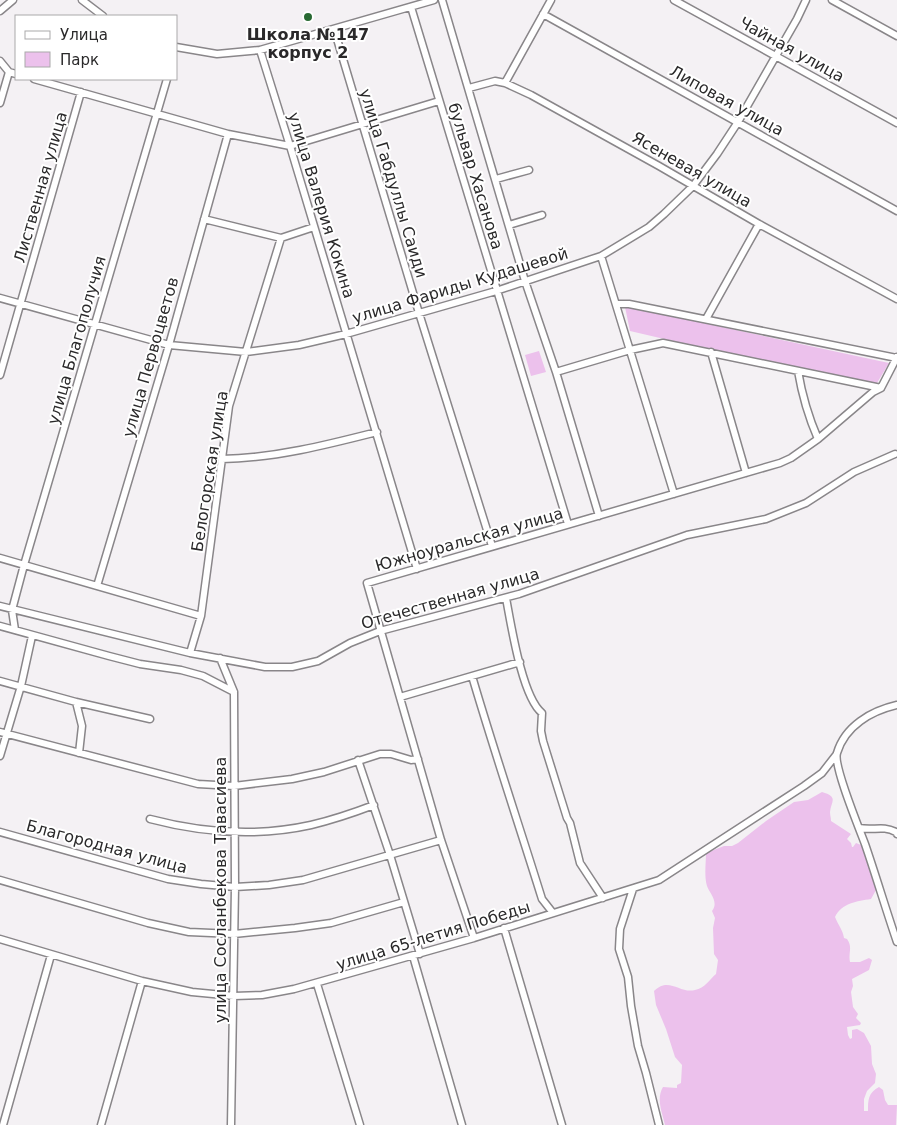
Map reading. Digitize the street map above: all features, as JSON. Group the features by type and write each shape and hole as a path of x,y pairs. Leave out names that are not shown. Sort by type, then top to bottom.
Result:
{"street":[{"path":"0,12 13,0"},
{"path":"82,0 102,15"},
{"path":"178,48 217,54 260,50 434,0"},
{"name":"бульвар Хасанова","path":"442,0 496,179 524,281 556,372 598,516"},
{"path":"505,83 551,0"},
{"name":"Чайная улица","path":"674,0 777,55 897,123"},
{"name":"улица Фариды Кудашевой","path":"0,298 169,345 246,352 299,345 346,334 496,290 601,256 649,226 693,186 738,122 806,0"},
{"path":"832,0 897,36"},
{"name":"бульвар Хасанова","path":"411,7 568,524"},
{"name":"Липовая улица","path":"543,14 897,211"},
{"name":"улица Габдуллы Саиди","path":"334,29 419,313 492,546"},
{"name":"улица Валерия Кокина","path":"260,50 418,569"},
{"path":"0,60 13,73 0,103"},
{"path":"38,80 228,134 290,146 439,101"},
{"name":"улица Благополучия","path":"12,610 167,80"},
{"name":"Ясеневая улица","path":"469,88 495,81 505,83 531,95 759,224 897,299"},
{"name":"Лиственная улица","path":"0,375 81,92"},
{"name":"улица Первоцветов","path":"98,586 169,345 228,134"},
{"path":"496,179 529,170"},
{"path":"509,224 542,215"},
{"path":"204,219 280,238 314,227"},
{"path":"706,319 759,224"},
{"name":"Белогорская улица","path":"190,653 201,616 229,406 280,238"},
{"path":"601,256 674,494"},
{"path":"616,304 629,304 897,357"},
{"path":"556,372 630,350 663,343 881,388"},
{"path":"712,352 746,473"},
{"name":"Южноуральская улица","path":"474,938 441,840 367,583 746,473 791,458 818,439 873,392 881,388 897,357"},
{"path":"798,371 804,403 818,439"},
{"path":"222,459 253,458 315,448 377,432"},
{"name":"Отечественная улица","path":"0,606 190,653 265,667 292,667 318,661 350,643 380,631 506,598 687,535 766,519 806,503 854,472 895,454"},
{"path":"0,558 201,616"},
{"path":"506,598 520,662 533,703 542,713 541,731 543,741 570,823 580,863 603,898"},
{"path":"12,610 15,630"},
{"path":"0,626 140,664 181,670 203,676 234,692"},
{"path":"0,756 3,733 21,686 32,636"},
{"name":"улица Сосланбекова Тавасиева","path":"220,658 234,692 235,887 232,1125"},
{"path":"400,697 520,662"},
{"path":"472,676 542,899 553,913"},
{"path":"0,681 76,702 150,719"},
{"path":"76,702 82,726 79,753"},
{"name":"улица 65-летия Победы","path":"0,939 142,981 192,992 234,996 262,995 317,984 474,938 659,880 804,786 822,772 836,755 844,736 853,725 869,716 897,706"},
{"path":"3,733 198,784 234,786 292,779 324,772 380,754 391,754 411,760 418,758"},
{"path":"836,755 843,784 897,942"},
{"path":"358,760 390,855 420,954"},
{"path":"150,819 198,830 234,832 287,829 311,825 374,805"},
{"path":"859,828 869,830 886,827 897,834"},
{"name":"Благородная улица","path":"0,832 168,879 235,887 269,886 303,880 441,840"},
{"path":"0,880 148,924 189,932 234,934 331,923 404,902"},
{"path":"633,889 620,929 620,949 628,977 638,1046 659,1125"},
{"path":"504,928 562,1125"},
{"path":"3,1125 51,955"},
{"path":"412,956 462,1125"},
{"path":"101,1125 142,981"},
{"path":"317,984 360,1125"}],"green space":[{"path":"625,307 889,363 874,388 630,331"},
{"path":"539,351 546,372 531,376 525,355"},
{"path":"822,792 831,796 833,800 830,812 831,821 851,834 847,839 852,847 856,843 861,845 876,885 876,890 871,899 846,906 835,917 844,938 847,939 850,945 850,962 860,962 869,958 872,960 869,970 852,979 853,1007 858,1014 856,1018 861,1023 860,1025 847,1027 850,1039 852,1038 852,1030 857,1029 864,1033 871,1046 872,1064 876,1074 875,1083 867,1091 864,1099 864,1111 868,1111 869,1097 879,1087 883,1090 888,1105 897,1105 896,1125 665,1125 660,1106 661,1092 663,1087 677,1088 677,1085 681,1083 682,1065 675,1057 656,1005 654,991 665,985 690,991 695,990 704,986 716,974 718,960 714,954 713,928 715,918 712,911 715,904 706,882 706,853 738,843 794,802 808,800"}],"place":[{"name":"Школа №147 корпус 2","path":"308,17"}]}
